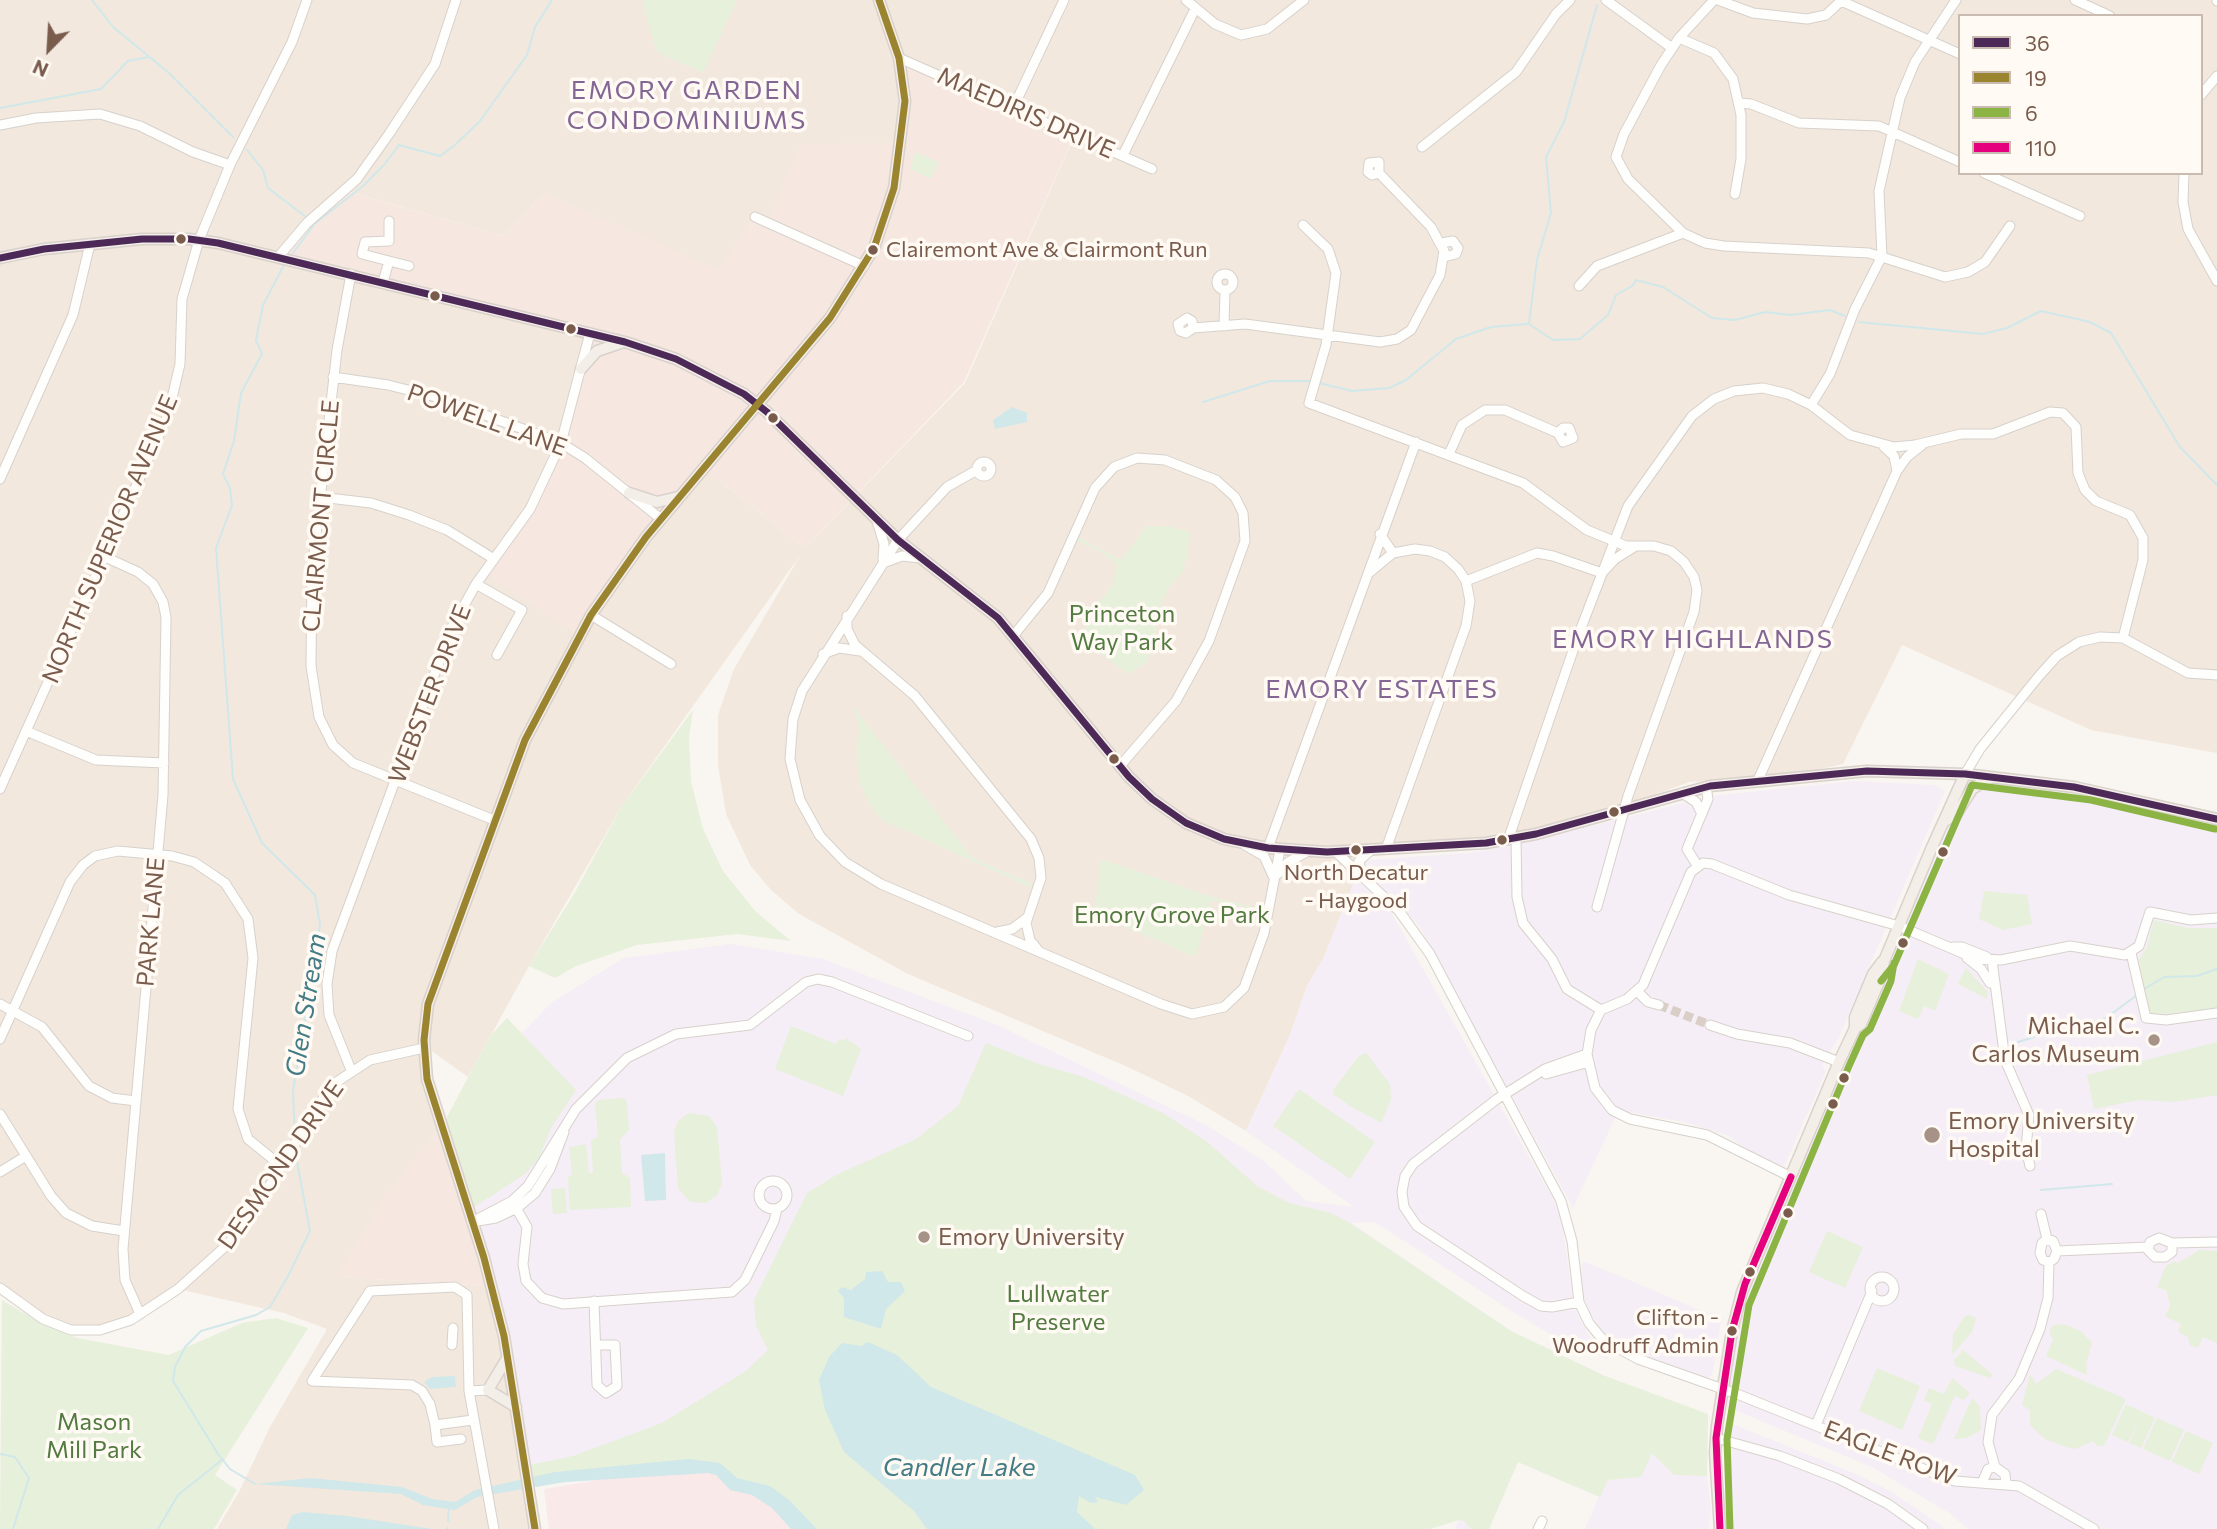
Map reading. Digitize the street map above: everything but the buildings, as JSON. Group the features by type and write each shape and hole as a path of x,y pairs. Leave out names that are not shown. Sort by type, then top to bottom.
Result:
{"main road":[{"path":"535,1529 508,1355 498,1308 434,1106 424,1048 426,1017 435,979 537,712 591,614 661,519 830,318 864,266 887,213 898,166 905,101 899,58 879,0"},
{"path":"0,258 90,244 156,239 200,240 279,256 590,333 677,359 758,405 898,540 977,599 1014,635 1120,766 1168,812 1210,835 1245,845 1280,850 1336,852 1512,839 1706,787 1842,772 1965,774 2028,781 2118,795 2217,819"},
{"path":"582,369 597,351 625,342"},
{"path":"629,493 657,502 681,496"},
{"path":"1720,1529 1717,1426 1742,1292 1855,1028 1855,1017 1873,974 1884,961 1965,774"},
{"path":"1943,823 1957,813 1972,789 1992,777"},
{"path":"1932,847 1959,786"},
{"path":"508,1355 488,1390 516,1407"}],"street":[{"name":"NORTH SUPERIOR AVENUE","path":"0,789 171,406 180,364 182,299 200,240 230,165 292,42 307,0"},
{"path":"279,256 307,223 357,179 389,134 435,64 456,0"},
{"path":"1014,106 1064,0"},
{"path":"1186,0 1229,32 1241,35 1267,29 1304,0"},
{"path":"1422,147 1516,72 1556,14 1570,0"},
{"path":"1958,53 1842,1 1826,15 1807,19 1764,16 1716,0 1672,48 1624,134 1616,157 1628,179 1683,233 1705,243 1845,250 1882,256 1930,274 1960,275 1985,262 2010,226"},
{"path":"1811,405 1830,374 1855,309 1882,256 1879,191 1892,130 1907,79 1956,0"},
{"path":"2075,0 2106,14"},
{"path":"1605,2 1672,48"},
{"path":"1123,155 1195,9"},
{"path":"1679,38 1703,46 1719,58 1733,79 1739,103 1741,159 1735,194"},
{"name":"MAEDIRIS DRIVE","path":"899,58 1014,106 1152,169"},
{"path":"2203,93 2217,76"},
{"path":"1739,103 1751,104 1799,123 1857,123 1892,130 1958,161"},
{"path":"0,125 36,118 100,114 140,127 193,152 230,165"},
{"path":"1193,328 1245,324 1380,342 1402,336 1418,319 1440,275 1444,257 1441,243 1431,227 1379,173"},
{"path":"1988,175 2080,216"},
{"path":"2184,175 2183,201 2188,229 2217,281"},
{"path":"755,217 864,266"},
{"path":"383,282 389,221"},
{"path":"1303,225 1328,249 1336,269 1328,335 1309,403 1529,486 1582,527 1635,547 1660,547 1679,557 1694,578 1697,600 1624,809 1597,907"},
{"path":"1579,285 1597,266 1683,233"},
{"path":"388,241 365,242 362,254 409,267"},
{"path":"1441,243 1451,241 1458,248 1456,254 1444,257"},
{"path":"0,479 73,315 90,244"},
{"name":"CLAIRMONT CIRCLE","path":"351,274 333,377 312,571 310,639 312,678 319,717 329,739 342,755 396,782 494,820"},
{"path":"1224,327 1225,290"},
{"name":"WEBSTER DRIVE","path":"351,1070 329,1015 328,968 445,643 476,584 530,509 561,443 590,333"},
{"name":"POWELL LANE","path":"333,377 388,384 436,397 561,443 661,519"},
{"path":"1601,1010 1567,989 1549,955 1523,923 1517,897 1512,839 1602,573 1614,540 1639,488 1688,421 1714,399 1734,391 1763,388 1788,394 1811,405 1842,431 1882,446 1894,456 1897,471"},
{"path":"1449,454 1462,425 1485,410 1505,410 1558,433"},
{"path":"1882,446 1907,446 1954,435 2001,432 2050,412 2069,416 2076,427 2078,473 2085,490 2096,501 2130,515 2143,538 2143,560 2123,638"},
{"path":"1758,780 1897,471 1912,452 1930,441"},
{"path":"1268,848 1380,534 1416,442"},
{"path":"1014,635 1048,593 1095,488 1114,467 1137,458 1165,460 1216,480 1235,497 1243,513 1245,541 1209,641 1176,701 1120,766"},
{"path":"977,470 947,487 898,540 822,655 802,691 790,739 795,787 814,828 835,854 863,875 1174,1009 1192,1014 1210,1012 1231,1003 1244,988 1259,949 1280,850"},
{"path":"320,496 371,503 409,515 447,530 494,559"},
{"path":"877,521 884,544 881,564"},
{"path":"1380,534 1393,553"},
{"path":"1602,573 1615,559 1635,547"},
{"path":"1367,576 1378,563 1393,553 1415,549 1435,552 1454,565 1466,581 1470,601 1468,619 1386,849"},
{"path":"1466,581 1537,553 1602,573"},
{"path":"881,564 902,556 923,558"},
{"name":"PARK LANE","path":"105,557 143,576 157,589 163,602 166,629 164,763 124,1231 125,1280 140,1314"},
{"path":"476,584 522,610 497,655"},
{"path":"591,614 671,664"},
{"path":"847,616 849,634 860,650 915,696 1031,839 1040,858 1041,878 1027,918 1030,940 1042,953"},
{"path":"1965,774 1980,749 2061,653 2090,638 2123,638 2188,673 2217,675"},
{"path":"822,655 839,649 860,650"},
{"path":"26,731 96,760 164,763"},
{"path":"1697,865 1687,849 1708,799 1706,787"},
{"path":"1682,793 1696,802 1702,814"},
{"path":"1245,845 1268,862 1274,882"},
{"path":"1361,873 1359,861 1371,850"},
{"path":"1274,882 1287,863 1308,851"},
{"path":"0,1039 78,871 96,856 110,852 156,854 188,859 212,872 230,889 248,919 253,958 238,1110 248,1139 281,1165"},
{"path":"1336,852 1399,911 1420,937 1503,1095 1564,1208 1572,1241 1579,1301 1552,1307 1532,1301 1422,1229 1404,1207 1402,1186 1413,1164 1503,1095 1529,1080 1588,1058"},
{"path":"1791,1177 1700,1132 1620,1116 1597,1091 1588,1058 1591,1030 1601,1010 1640,988 1691,872 1697,865 1712,864 1789,895 1900,922 1957,950 1981,969 1994,991"},
{"path":"1957,950 1962,947 1992,960 2070,946 2120,956 2131,953 2141,942 2150,912 2191,920 2217,918"},
{"path":"995,932 1012,929 1027,918"},
{"path":"2131,953 2145,1016 2166,1020 2217,1013"},
{"path":"1992,960 2005,1060 2029,1115 2026,1142 2030,1166"},
{"path":"472,1222 489,1221 542,1183 568,1120 601,1082 637,1052 685,1032 750,1025 794,989 811,980 832,982 968,1036"},
{"path":"0,1004 34,1021 54,1038 89,1086 112,1098 136,1101"},
{"path":"1710,1025 1737,1034 1790,1042 1839,1062"},
{"name":"DESMOND DRIVE","path":"0,1288 43,1319 71,1330 109,1329 140,1314 197,1274 228,1244 254,1211 319,1104 351,1070 382,1056 424,1048"},
{"path":"0,1114 51,1196 71,1217 92,1226 124,1231"},
{"path":"0,1172 26,1156"},
{"path":"514,1205 527,1227 523,1269 531,1289 556,1304 732,1292 745,1280 774,1221 777,1209"},
{"path":"2041,1214 2047,1239"},
{"path":"2057,1251 2148,1247 2155,1238 2172,1243 2217,1242"},
{"path":"2047,1239 2053,1241 2057,1251 2054,1259 2049,1262"},
{"path":"2047,1239 2042,1244 2040,1253 2043,1260 2049,1262"},
{"path":"2148,1247 2152,1255 2165,1257 2172,1252 2172,1243"},
{"path":"2006,1483 2005,1474 1995,1467 1988,1442 1992,1415 2019,1379 2033,1349 2048,1298 2049,1262"},
{"path":"1862,1320 1883,1303 1891,1296 1890,1280 1886,1276 1877,1275 1872,1282 1872,1291 1875,1301 1883,1303"},
{"path":"461,1439 438,1442 430,1404 422,1391 412,1385 312,1381 370,1291 460,1288 467,1295 469,1391 494,1529"},
{"path":"1816,1425 1872,1291"},
{"path":"594,1301 597,1385 606,1393 617,1386 615,1345 596,1345"},
{"name":"EAGLE ROW","path":"1579,1301 1592,1327 1614,1348 1722,1393 1816,1425 1955,1481 2006,1483 2030,1492 2094,1529"},
{"path":"453,1336 467,1336"},
{"path":"469,1391 488,1390"},
{"path":"435,1425 473,1420"},
{"path":"1716,1438 1818,1470 1878,1499 1919,1528"},
{"path":"1982,1483 1988,1469 1995,1467"}],"shaded area":[{"path":"0,0 2217,0 2217,753 2091,730 1902,645 1843,764 1784,777 1689,782 1624,806 1513,837 1370,844 1323,959 1307,986 1290,1035 1246,1131 1188,1096 1128,1067 908,974 799,914 771,890 750,865 726,814 718,765 718,715 734,669 801,554 622,806 468,1077 422,1044 441,1128 385,1196 338,1277 487,1286 531,1498 534,1529 408,1529 290,1518 293,1529 217,1529 239,1492 270,1427 327,1329 284,1313 178,1289 120,1325 71,1330 0,1293","holes":["903,102 1076,132 965,383 805,548 701,466 591,333 409,284 283,258 305,218 343,190 503,236 544,193 719,271 754,218 768,221 895,144"]},
{"path":"899,58 1076,131 964,382 805,548 701,466 579,635 485,573 523,518 562,443 590,334 409,284 282,258 305,218 342,190 503,236 544,193 719,270 754,218 768,221 801,144 895,143 903,102"},
{"path":"1965,774 2039,782 2217,819 2217,1529 1968,1529 1949,1513 1872,1467 1720,1404 1739,1302"},
{"path":"1854,781 1934,785 1945,791 1839,1037 1822,1065 1826,1071 1784,1167 1754,1154 1729,1136 1684,1122 1621,1111 1614,1120 1573,1208 1420,927 1391,895 1353,861 1469,853 1524,843 1711,796"},
{"name":"Emory University","path":"1355,879 1390,910 1554,1201 1562,1221 1574,1307 1589,1336 1609,1354 1607,1359 1550,1334 1375,1222 1351,1223 1511,1331 1605,1376 1708,1414 1705,1458 1711,1509 1709,1529 1585,1529 1599,1497 1518,1462 1489,1529 1455,1529 1458,1520 1430,1529 804,1529 720,1472 528,1485 508,1355 469,1216 495,1061 552,1002 624,958 731,944 823,959 997,1025 1206,1125 1264,1161 1306,1201 1354,1207 1246,1131 1290,1035 1307,986 1323,959"},
{"path":"441,1128 487,1286 337,1277 385,1195"},
{"path":"1586,1262 1702,1311 1722,1316 1712,1375 1707,1378 1691,1373 1619,1345 1607,1336 1590,1314 1584,1298 1581,1273 1582,1263"},
{"path":"1728,1422 1856,1474 1892,1492 1946,1529 1731,1529 1726,1450"},
{"path":"706,1469 757,1493 798,1529 549,1529 544,1489 646,1472"}],"green space":[{"path":"642,0 737,0 703,73 657,52"},
{"path":"916,152 938,162 931,179 910,169"},
{"name":"Princeton Way Park","path":"1167,526 1190,532 1186,561 1183,572 1171,584 1155,618 1156,638 1146,663 1129,674 1099,653 1085,634 1086,618 1112,586 1117,565 1103,553 1073,538 1074,535 1121,560 1146,527"},
{"path":"853,707 973,858 1033,884 1032,888 882,820 868,801 860,783 856,750 860,730"},
{"path":"693,710 689,737 691,782 703,829 723,871 755,911 791,941 737,934 637,945 576,966 555,978 529,966 574,894 622,806"},
{"name":"Emory Grove Park","path":"1101,859 1261,911 1211,900 1197,954 1193,956 1098,915 1095,911"},
{"path":"1984,891 2027,895 2032,924 2003,930 1979,919"},
{"path":"2154,920 2188,928 2217,928 2217,1009 2153,1015 2145,1009 2139,959 2146,949"},
{"path":"1918,959 1949,974 1935,1011 1924,1006 1918,1019 1899,1011"},
{"path":"1966,968 1988,992 1987,999 1958,984"},
{"path":"507,1018 576,1090 551,1128 539,1158 525,1174 468,1211 441,1128 491,1035"},
{"path":"791,1026 836,1044 839,1039 845,1041 846,1038 861,1049 843,1096 775,1069"},
{"path":"2217,1042 2217,1095 2174,1102 2139,1100 2094,1109 2087,1075"},
{"name":"Lullwater Preserve","path":"986,1043 1039,1064 1084,1077 1163,1113 1206,1141 1257,1186 1289,1203 1331,1213 1350,1223 1511,1331 1605,1376 1708,1414 1707,1476 1674,1475 1652,1453 1641,1477 1608,1480 1600,1497 1518,1462 1489,1529 1471,1529 1464,1521 1459,1520 1430,1529 804,1529 779,1504 706,1466 528,1485 525,1466 573,1456 662,1423 746,1371 768,1350 756,1326 754,1300 807,1193 838,1174 916,1139 958,1106"},
{"path":"1366,1053 1390,1084 1391,1100 1381,1123 1334,1095 1333,1090 1359,1056"},
{"path":"1299,1089 1375,1142 1350,1179 1273,1126"},
{"path":"624,1098 627,1102 629,1130 620,1139 622,1173 630,1178 631,1207 570,1210 568,1176 580,1174 572,1175 569,1147 586,1144 589,1173 593,1173 591,1140 598,1137 595,1104 598,1100"},
{"path":"689,1113 709,1116 717,1127 722,1183 717,1195 706,1203 690,1202 678,1188 674,1132 678,1121"},
{"path":"565,1188 567,1213 553,1214 551,1189"},
{"path":"1827,1231 1863,1247 1845,1288 1809,1272"},
{"path":"2199,1250 2217,1251 2217,1343 2203,1337 2198,1348 2190,1345 2188,1337 2178,1332 2181,1324 2165,1316 2170,1306 2167,1291 2157,1287 2166,1266 2174,1261 2178,1263"},
{"name":"Mason Mill Park","path":"2,1300 42,1324 77,1338 169,1355 242,1323 276,1318 308,1328 215,1475 237,1490 214,1529 0,1529"},
{"path":"1965,1316 1976,1318 1972,1332 1952,1355 1953,1334"},
{"path":"2064,1324 2081,1331 2092,1343 2086,1364 2087,1375 2046,1356 2053,1340 2049,1330 2054,1325"},
{"path":"1963,1350 1993,1375 1990,1378 1955,1366 1954,1360"},
{"path":"1877,1368 1920,1386 1902,1430 1859,1411"},
{"path":"2056,1369 2126,1399 2104,1446 2097,1446 2093,1441 2075,1449 2063,1446 2045,1439 2030,1425 2030,1410 2022,1405 2030,1374 2036,1384"},
{"path":"1952,1378 1970,1393 1964,1400 1955,1396 1933,1444 1918,1438 1932,1404 1924,1400 1929,1388 1944,1394"},
{"path":"1972,1398 1980,1407 1981,1430 1967,1438 1954,1439"},
{"path":"2126,1404 2155,1418 2141,1448 2129,1443 2142,1412 2128,1442 2112,1435"},
{"path":"2157,1418 2184,1430 2170,1461 2143,1449"},
{"path":"2186,1431 2213,1443 2199,1474 2172,1462"}],"water":[{"path":"1012,407 1027,413 1027,422 995,429 993,420"},
{"path":"665,1153 666,1200 645,1201 641,1155"},
{"path":"882,1271 888,1282 901,1282 905,1291 886,1309 881,1329 844,1317 844,1298 838,1291 842,1287 851,1290 865,1279 866,1272"},
{"name":"Candler Lake","path":"868,1342 897,1355 931,1387 1135,1475 1144,1490 1126,1505 1095,1497 1098,1502 1091,1503 1079,1496 1077,1512 1095,1529 927,1529 914,1511 844,1452 825,1410 819,1380 829,1357 842,1343 861,1346"},
{"path":"455,1376 456,1387 430,1389 424,1382 432,1377"},
{"path":"689,1459 720,1463 737,1478 770,1486 789,1500 817,1529 791,1529 772,1508 752,1495 730,1490 716,1475 708,1473 565,1482 477,1497 455,1510 423,1505 401,1494 255,1484 310,1478 402,1487 432,1499 455,1502 475,1490 555,1472"},
{"path":"303,1512 432,1529 286,1529 292,1515"}],"waterway":[{"path":"92,0 113,27 169,73 233,137"},
{"path":"313,225 363,186 399,145 440,156 455,145 480,121 527,55 535,27 552,0"},
{"path":"1529,323 1537,260 1551,213 1546,157 1564,122 1597,5"},
{"path":"0,108 101,89 128,61 149,57"},
{"path":"247,150 263,170 268,188 306,217"},
{"path":"293,253 313,226"},
{"name":"Glen Stream","path":"284,265 263,305 256,340 262,354 241,393 234,441 223,474 230,488 232,505 216,548 233,779 262,843 315,895 320,925 293,1091 295,1138"},
{"path":"1529,324 1553,340 1580,339 1608,315 1616,295 1632,286 1636,280 1663,287 1712,318 1735,320 1765,312 1790,315 1830,310 1845,316"},
{"path":"1859,322 1983,334 2007,328 2041,311 2090,322 2111,333 2180,447 2217,485"},
{"path":"1319,383 1352,391 1389,388 1406,380 1456,339 1491,327 1527,324"},
{"path":"1203,402 1270,381 1310,381"},
{"path":"2144,989 2164,977 2197,976 2217,969"},
{"path":"2077,1027 2106,1018 2137,995"},
{"path":"2012,1044 2034,1037"},
{"name":"Glen Stream","path":"255,1484 230,1469 218,1454 173,1381 175,1367 185,1347 201,1331 256,1315 270,1307 288,1276 310,1231 295,1151"},
{"path":"2041,1190 2112,1184"},
{"path":"0,1454 15,1457 29,1478 13,1529"},
{"path":"158,1529 178,1495 223,1459"},
{"path":"448,1521 449,1508"}],"tunnel":[{"path":"1659,1005 1710,1025"}],"transit line":[{"name":"19","path":"535,1529 504,1336 484,1258 427,1079 424,1040 428,1004 525,740 591,615 646,537 830,318 874,248 894,188 905,101 899,58 879,0"},
{"name":"36","path":"0,258 44,249 142,239 189,239 218,243 625,342 676,359 744,394 767,412 898,540 998,618 1129,777 1152,799 1186,823 1224,839 1268,848 1327,852 1486,843 1536,834 1710,786 1867,771 1965,774 2074,787 2217,819"},
{"name":"6","path":"1881,981 1894,965 1972,785 2091,800 2215,829"},
{"name":"6","path":"1730,1529 1727,1439 1749,1305 1849,1066 1863,1035 1870,1029 1891,981 1894,963"},
{"name":"110","path":"1720,1529 1716,1438 1732,1331 1745,1284 1791,1177"}],"place":[{"name":"Clairemont Ave & Clairmont Run","path":"873,250"},
{"name":"North Decatur - Haygood","path":"1356,850"},
{"name":"Michael C. Carlos Museum","path":"2154,1040"},
{"name":"Emory University Hospital","path":"1932,1135"},
{"name":"Emory University","path":"924,1237"},
{"name":"Clifton - Woodruff Admin","path":"1732,1331"}],"district":[{"name":"EMORY GARDEN CONDOMINIUMS","path":"687,105"},
{"name":"EMORY HIGHLANDS","path":"1693,639"},
{"name":"EMORY ESTATES","path":"1382,689"}]}
